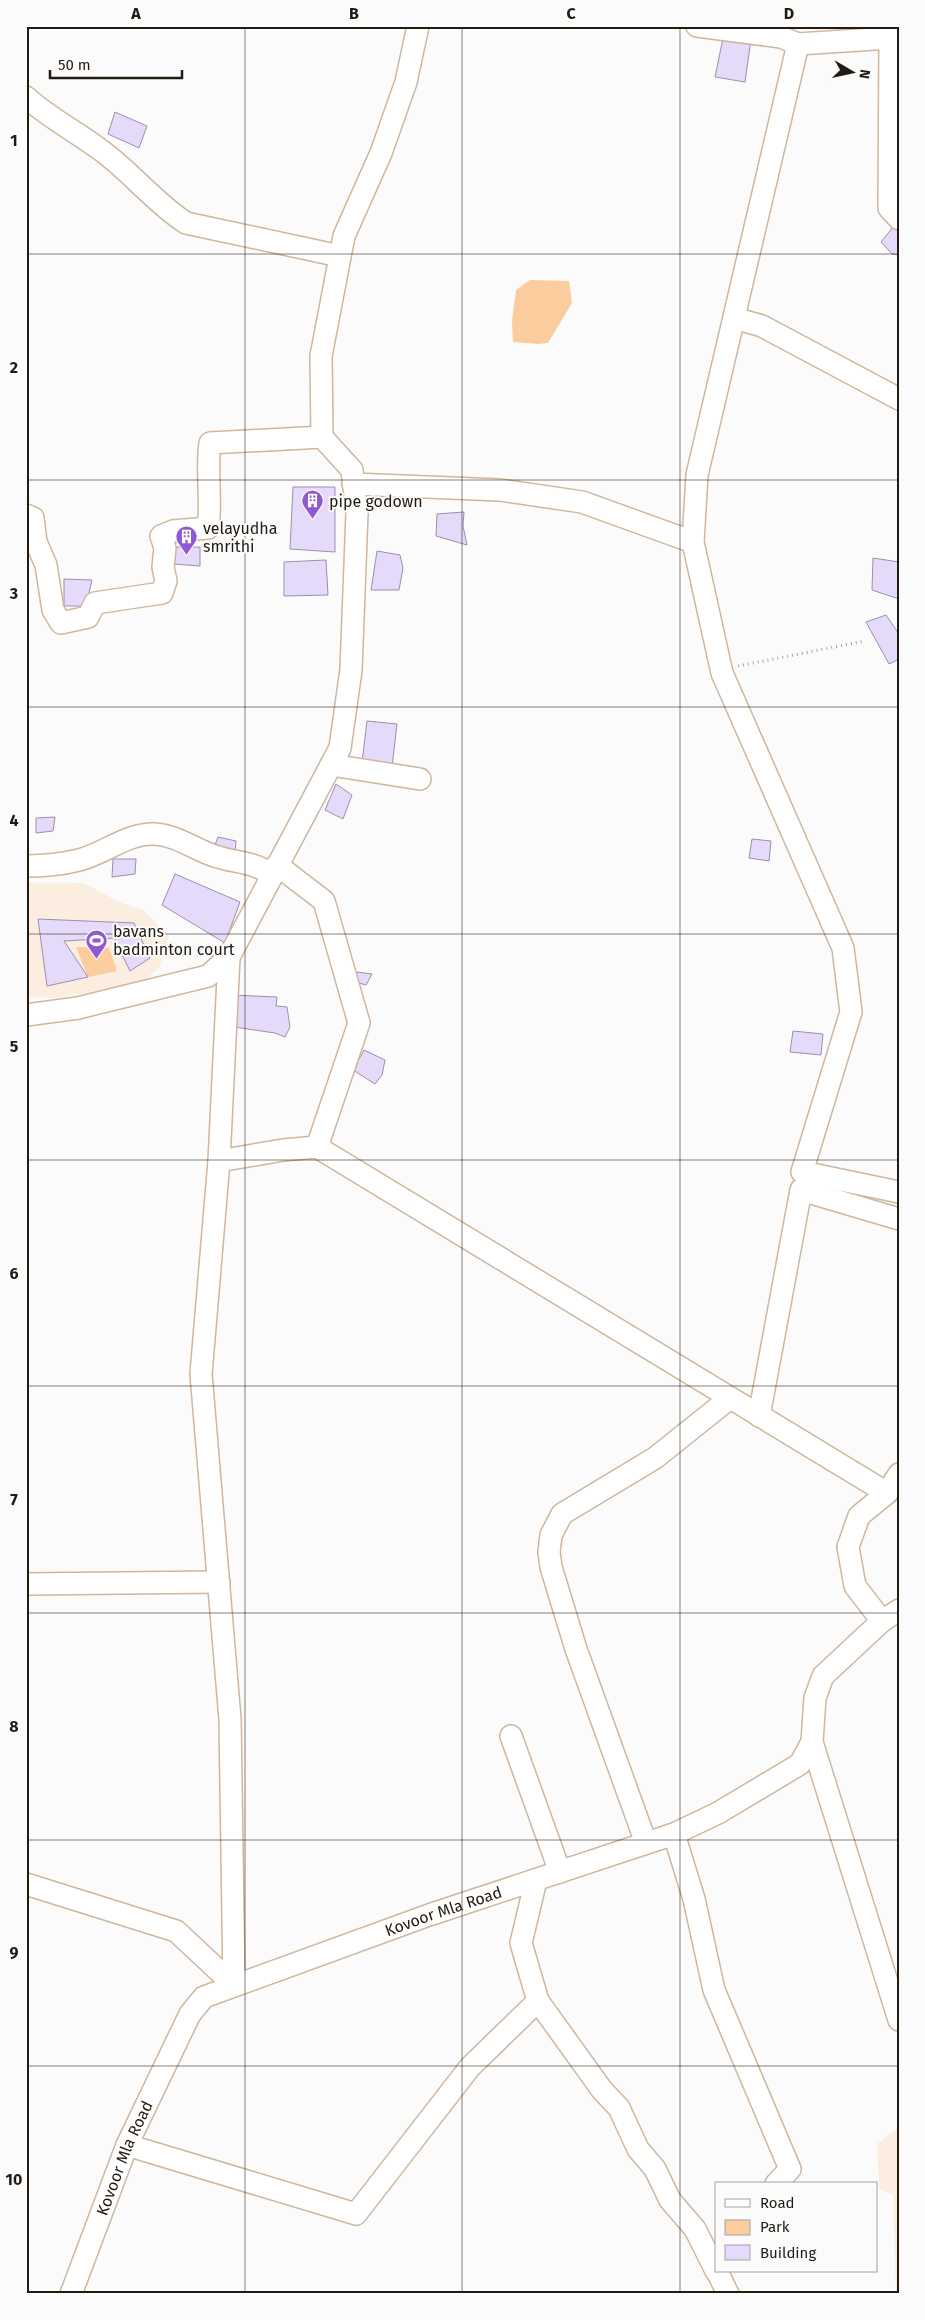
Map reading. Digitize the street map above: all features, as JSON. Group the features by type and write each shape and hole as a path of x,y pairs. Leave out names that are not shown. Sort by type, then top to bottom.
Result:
{"street":[{"path":"26,1015 78,1008 208,976 229,957 340,748 351,670 357,513 352,470 322,436 321,356 344,236 381,153 406,82 418,26"},
{"path":"698,26 787,36 894,32 889,208 899,218"},
{"path":"787,36 734,318 697,475 693,542 721,670 844,948 850,1012 802,1172 899,1192"},
{"path":"26,97 38,108 101,150 166,209 186,223 340,256"},
{"path":"734,318 762,326 899,400"},
{"path":"26,515 33,518 36,542 46,565 53,610 61,623 88,617 95,603 162,593 166,581 163,567 165,548 161,536 173,531 208,528 210,515 208,457 210,443 322,436"},
{"path":"353,484 500,490 582,502 693,542"},
{"path":"331,765 420,779"},
{"path":"26,866 81,860 117,844 154,834 175,838 219,857 274,870 324,901 359,1023 317,1147"},
{"path":"229,957 219,1161 201,1374 230,1719 234,1985"},
{"path":"219,1161 283,1150 317,1147 887,1493"},
{"path":"759,1416 801,1190 899,1219"},
{"path":"646,1843 576,1649 551,1567 549,1552 551,1535 562,1514 655,1458 730,1398"},
{"path":"890,1616 855,1586 848,1548 859,1516 887,1493 899,1474"},
{"path":"26,1584 219,1582"},
{"name":"Kovoor Mla Road","path":"71,2294 126,2145 190,2014 204,1998 234,1985 429,1915 674,1834 718,1813 800,1764 812,1742 815,1698 823,1676 890,1616"},
{"path":"511,1736 560,1872"},
{"path":"812,1742 899,2020"},
{"path":"674,1834 694,1899 714,1990 790,2169 778,2182"},
{"path":"536,1880 521,1943 538,2002 602,2090 619,2108 638,2149 655,2169 670,2200 695,2229 714,2261"},
{"path":"26,1884 176,1931 234,1985"},
{"path":"126,2145 356,2214 470,2067 538,2002"},
{"path":"719,2272 728,2294"}],"path":[{"path":"721,670 816,649 865,641"}],"shaded area":[{"path":"26,882 84,883 119,902 143,910 169,935 159,968 146,979 128,985 58,998 26,997"},
{"path":"899,2127 899,2294 896,2294 893,2195 879,2189 877,2144"}],"green space":[{"path":"530,280 569,281 572,303 548,343 513,342 512,321 516,290"},
{"name":"bavans badminton court","path":"76,947 109,948 117,971 88,977"}],"building":[{"path":"723,38 751,40 745,82 715,77"},
{"path":"115,112 147,126 139,148 108,134"},
{"path":"893,227 899,232 899,255 892,254 881,242"},
{"name":"pipe godown","path":"293,487 335,487 335,552 290,549"},
{"path":"464,512 463,526 467,545 436,536 437,514"},
{"name":"velayudha smrithi","path":"175,547 200,547 200,566 174,564"},
{"path":"377,551 400,555 403,568 399,590 371,590"},
{"path":"873,558 899,562 899,599 872,590"},
{"path":"326,560 328,595 284,596 284,562"},
{"path":"64,579 92,580 86,606 64,606"},
{"path":"886,615 899,634 899,659 889,664 866,622"},
{"path":"367,721 397,724 392,767 362,762"},
{"path":"336,784 352,795 343,819 325,810"},
{"path":"55,817 53,831 36,833 36,818"},
{"path":"218,837 236,841 235,854 213,850"},
{"path":"752,839 771,841 769,861 749,858"},
{"path":"113,859 136,859 135,874 112,877"},
{"path":"175,874 240,902 225,943 162,905"},
{"path":"38,919 134,923 150,958 130,971 114,938 64,941 88,977 47,986"},
{"path":"357,972 372,974 366,985 355,982"},
{"path":"231,995 277,997 276,1006 287,1007 290,1027 285,1037 275,1033 234,1027"},
{"path":"793,1031 823,1034 821,1055 790,1052"},
{"path":"364,1050 385,1060 382,1075 375,1084 353,1070"}],"place":[{"name":"pipe godown","path":"313,520"},
{"name":"velayudha smrithi","path":"187,556"},
{"name":"bavans badminton court","path":"97,959"}]}
